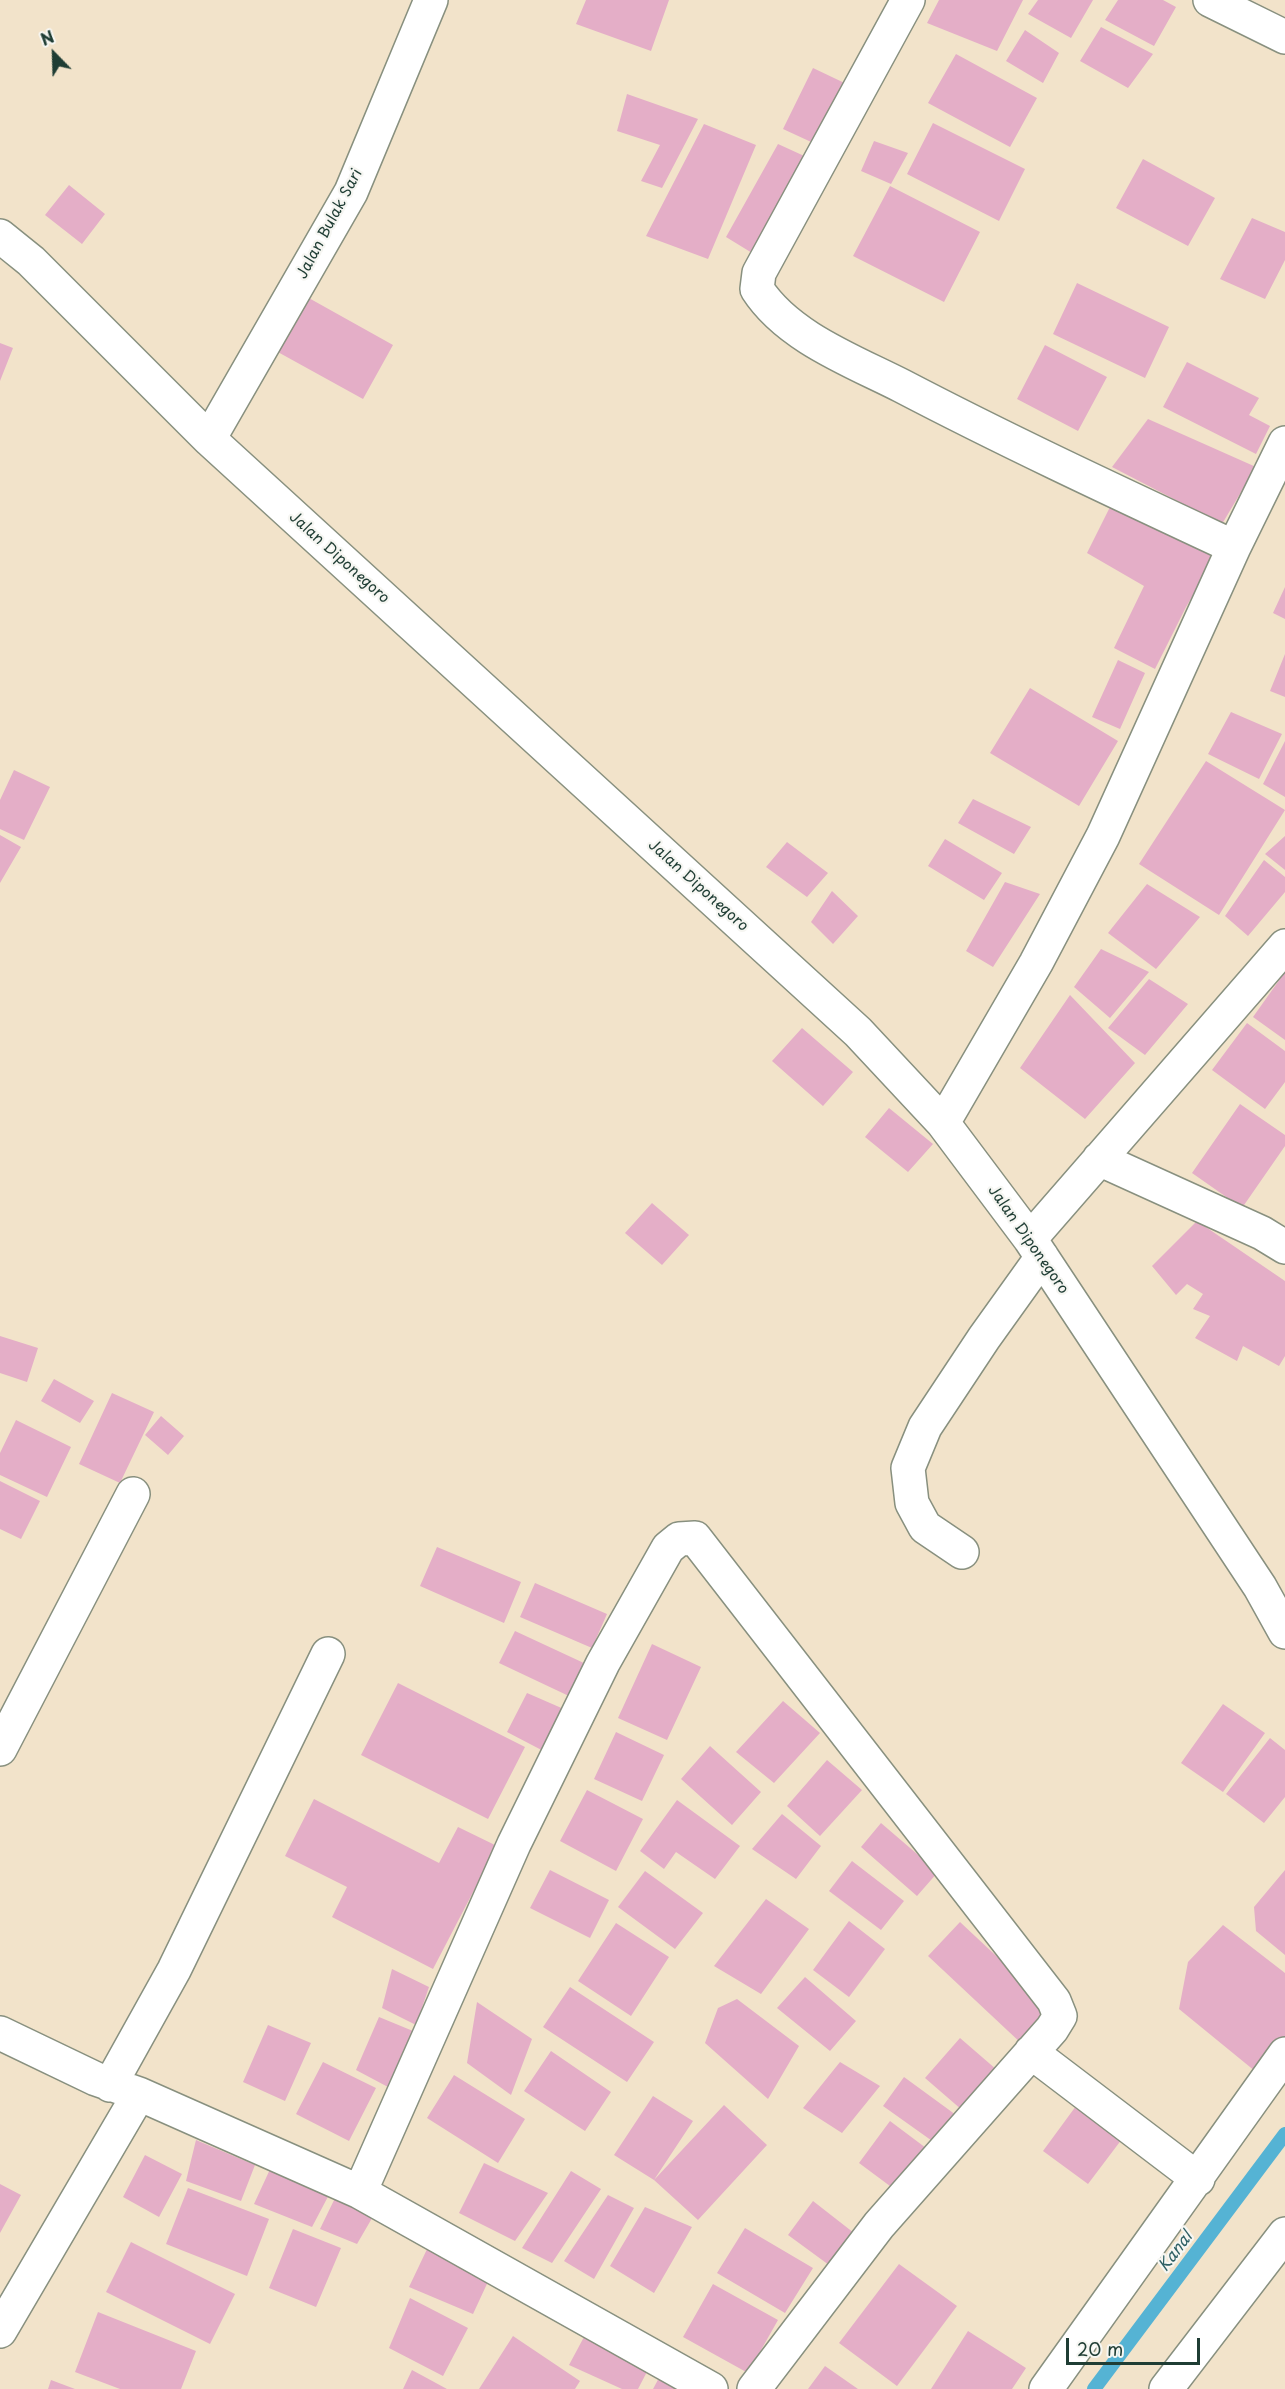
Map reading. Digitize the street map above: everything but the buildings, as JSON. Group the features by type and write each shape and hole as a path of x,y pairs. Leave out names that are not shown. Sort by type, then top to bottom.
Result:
{"street":[{"name":"Jalan Bulak Sari","path":"209,439 351,192 431,0"},
{"path":"908,0 759,273 757,289 781,315 814,340 996,435 1234,547"},
{"path":"1210,0 1285,37"},
{"name":"Jalan Diponegoro","path":"0,236 31,261 209,439 858,1032 943,1122 1036,1248 1260,1587 1285,1632"},
{"path":"943,1122 1036,963 1103,836 1234,547 1285,442"},
{"path":"962,1552 926,1527 912,1503 908,1468 925,1427 984,1338 1036,1248 1100,1159 1285,946"},
{"path":"1100,1159 1262,1233 1285,1247"},
{"path":"0,1749 133,1494"},
{"path":"360,2192 514,1844 603,1663 668,1548 679,1539 695,1538 1054,2001 1060,2016 1058,2022 879,2225 754,2389"},
{"path":"0,2331 124,2089 174,1970 328,1654"},
{"path":"0,2033 360,2192 711,2389"},
{"path":"1031,2052 1198,2179"},
{"path":"1046,2389 1285,2054"},
{"path":"1166,2389 1285,2234"}],"waterway":[{"name":"Kanal","path":"1094,2389 1285,2134"}]}
